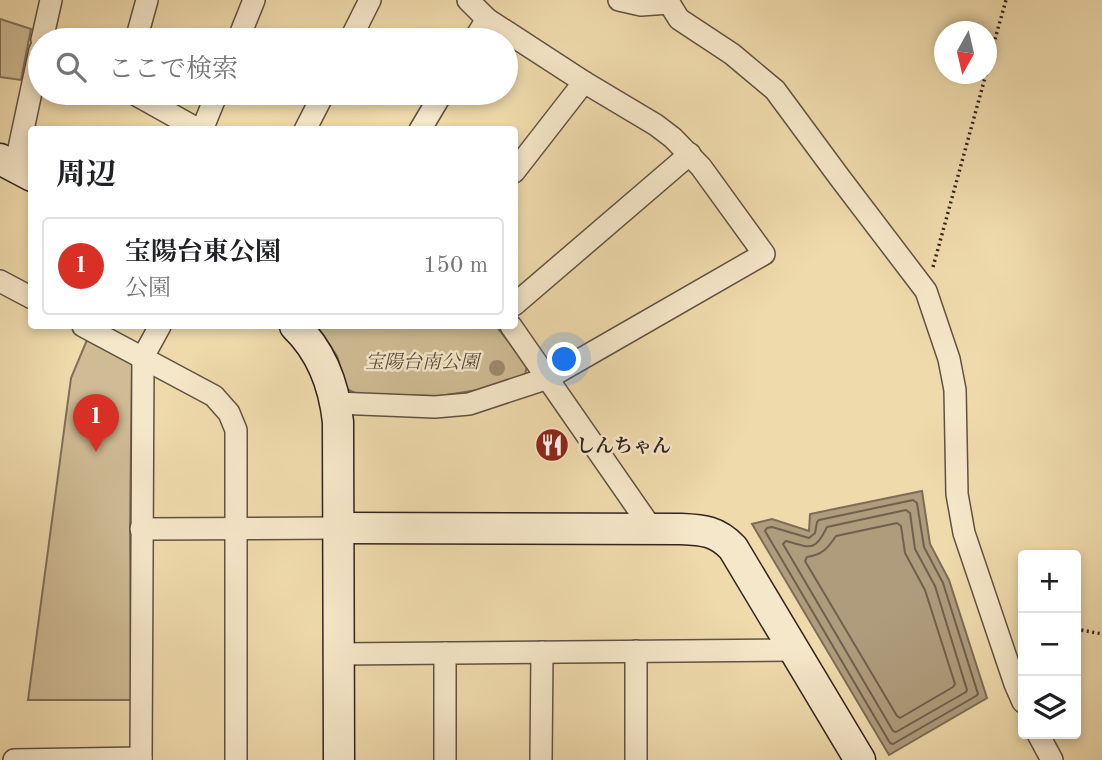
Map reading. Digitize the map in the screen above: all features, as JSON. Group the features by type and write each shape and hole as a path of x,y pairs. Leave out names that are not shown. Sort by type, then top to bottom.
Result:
{"street":[{"path":"45,28 51,0"},
{"path":"139,28 147,0"},
{"path":"243,28 254,0"},
{"path":"356,28 370,0"},
{"path":"468,0 487,19 501,28"},
{"path":"620,0 641,5 669,2 679,19 732,54 775,90 926,291 949,359 955,390 957,494 964,533 1018,692"},
{"path":"481,28 487,19"},
{"path":"336,403 435,407 469,404 548,378 764,254 690,154 656,125 518,39"},
{"path":"518,167 584,82"},
{"path":"15,167 28,105"},
{"path":"154,105 194,126"},
{"path":"203,126 212,105"},
{"path":"307,126 318,105"},
{"path":"422,126 435,105"},
{"path":"518,302 690,154"},
{"path":"0,281 28,296"},
{"path":"89,329 214,396 229,413 236,430 236,760"},
{"path":"14,760 141,759 143,357 158,329"},
{"path":"298,329 317,352 327,371 338,422 339,760"},
{"path":"513,329 652,529"},
{"path":"141,529 652,529 701,530 715,534 733,548 860,760"},
{"path":"339,654 796,650"},
{"path":"541,760 542,652"},
{"path":"636,652 636,760"},
{"path":"445,653 445,760"},
{"path":"1041,739 1052,760"}],"path":[{"path":"997,32 1006,0"},
{"path":"926,291 983,84"},
{"path":"1081,630 1102,634"}],"green space":[{"path":"0,19 28,28 28,44 21,80 0,77"},
{"name":"宝陽台南公園","path":"319,329 498,329 527,365 525,375 478,390 439,396 357,394 347,389 337,356"},
{"path":"87,340 132,364 131,700 28,700 71,378"}],"water":[{"path":"922,491 930,544 949,580 987,698 889,755 752,524 772,519 809,531 810,514"}],"place":[{"name":"しんちゃん","path":"552,445"},
{"name":"宝陽台東公園","path":"96,452"}]}
